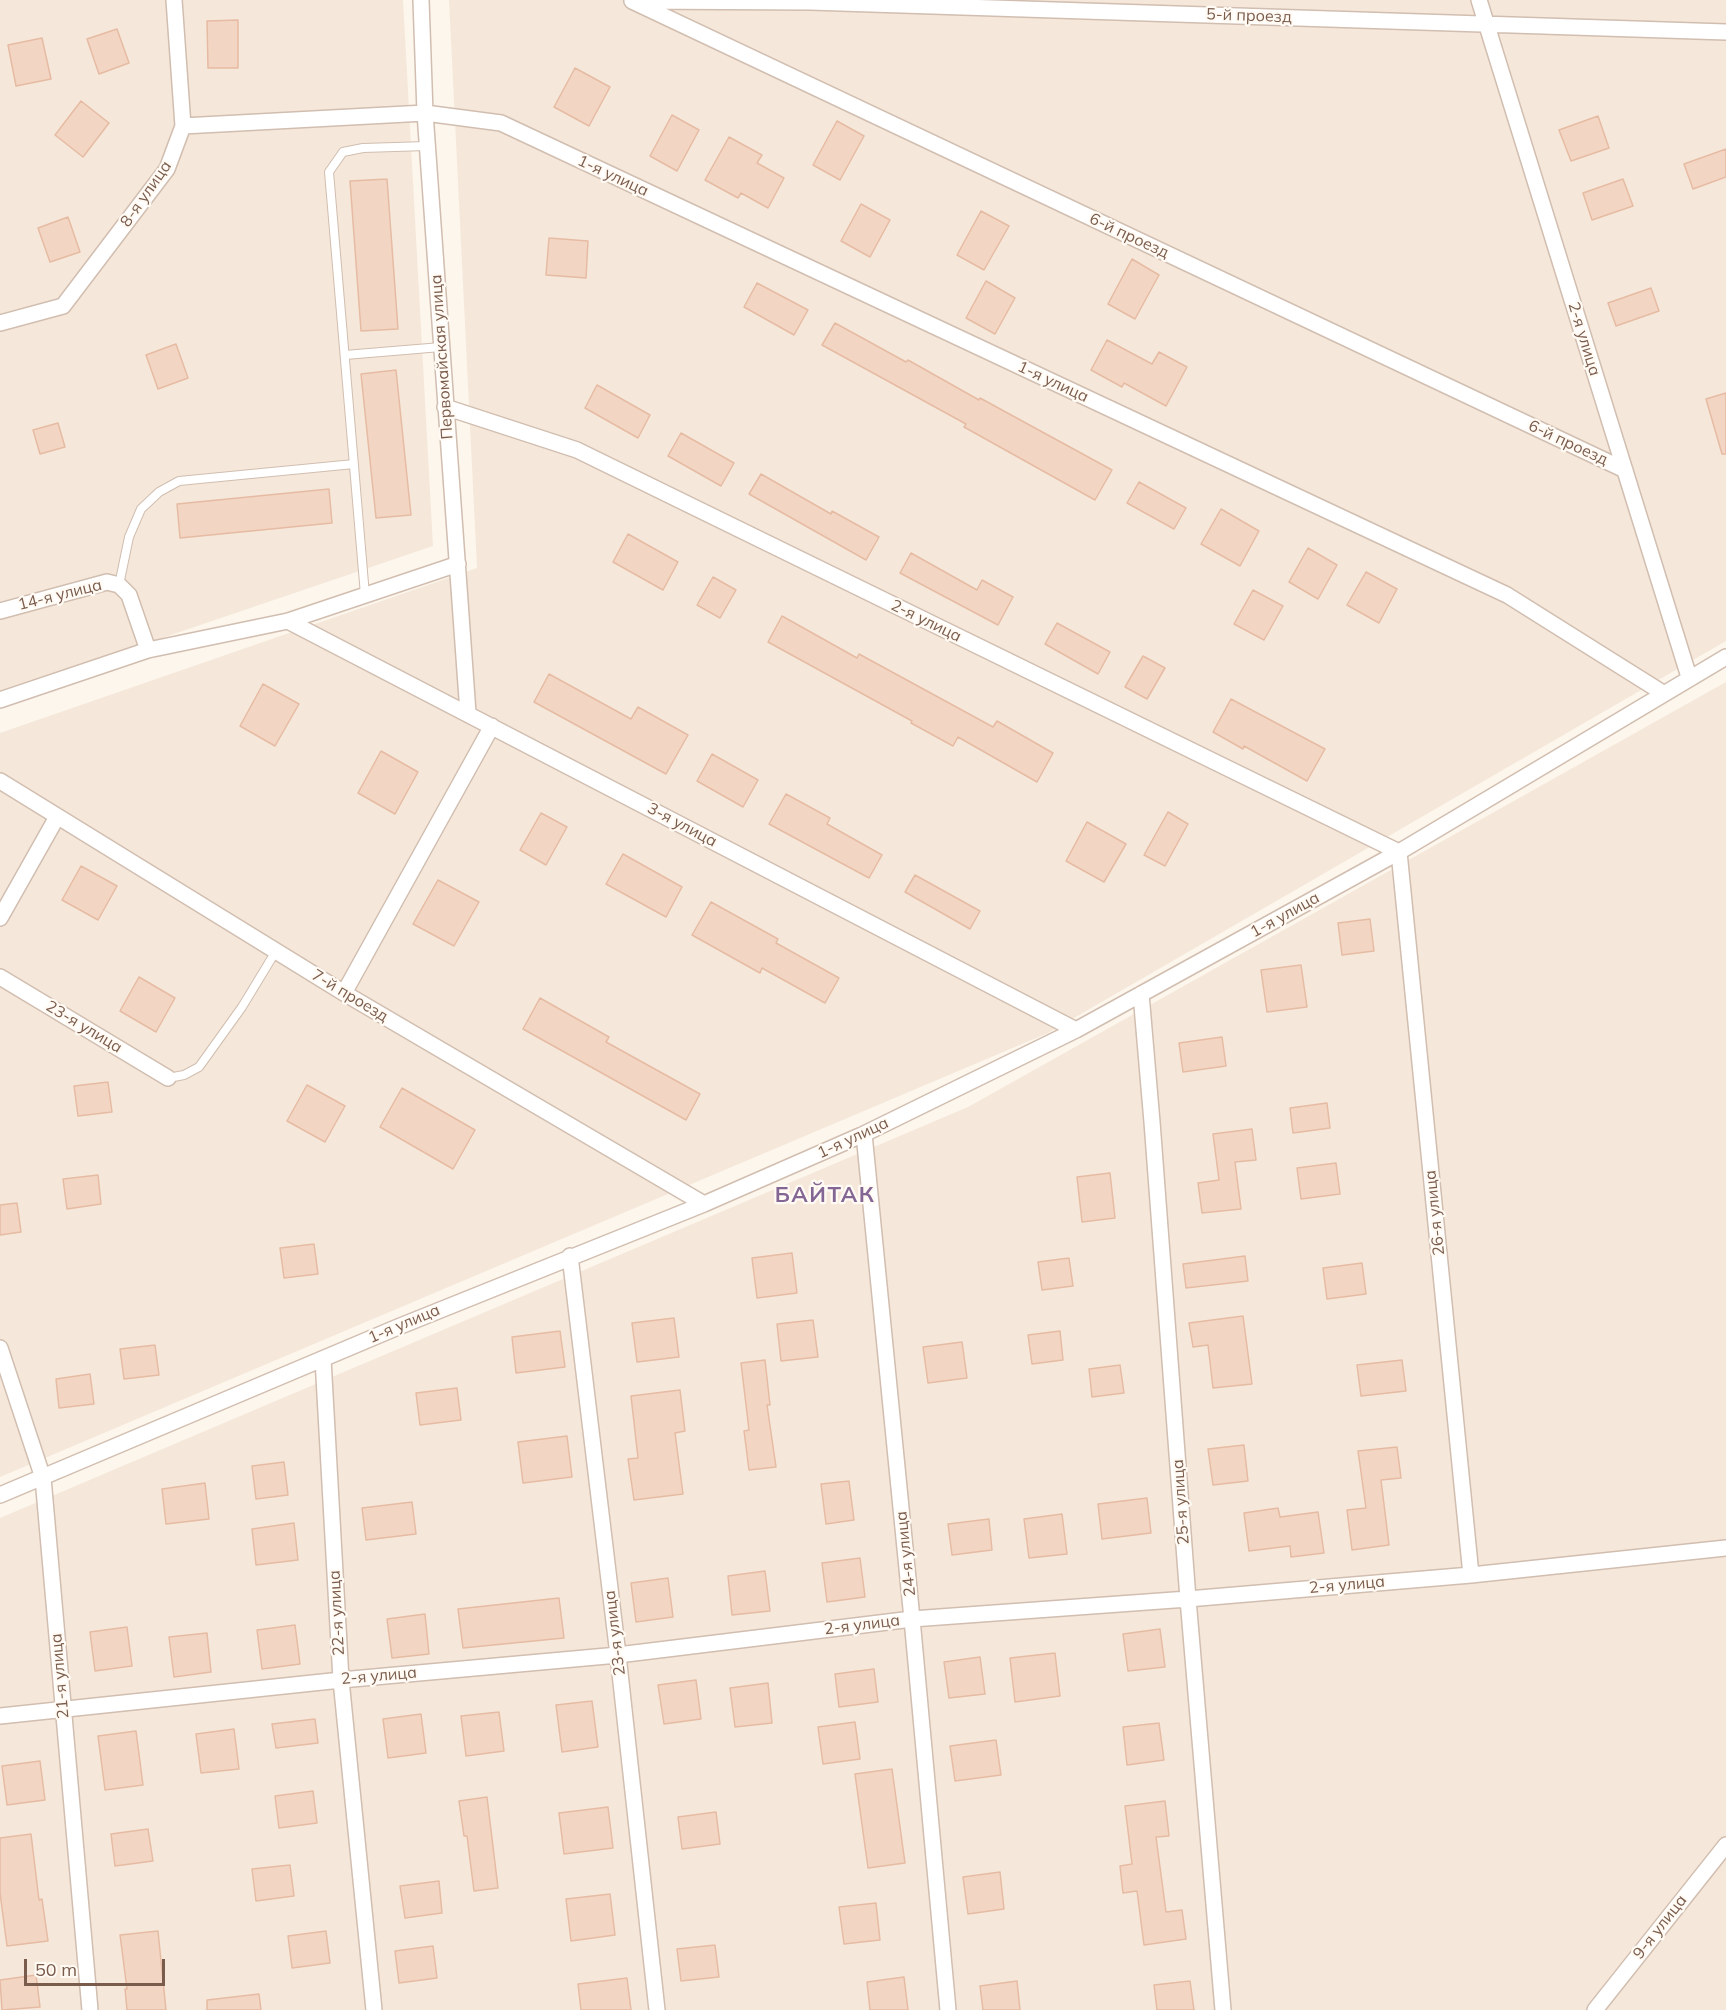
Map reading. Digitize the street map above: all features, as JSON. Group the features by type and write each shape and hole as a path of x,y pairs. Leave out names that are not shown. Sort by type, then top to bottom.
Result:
{"street":[{"name":"8-я улица","path":"0,323 63,306 167,169 183,126 174,0"},
{"name":"Первомайская улица","path":"421,0 424,113 468,713"},
{"name":"2-я улица","path":"1479,0 1689,677"},
{"name":"5-й проезд","path":"630,1 810,1 1095,6 1486,24 1726,32"},
{"name":"6-й проезд","path":"630,1 1625,470"},
{"name":"1-я улица","path":"183,126 424,113 501,123 1507,595 1663,693"},
{"name":"2-я улица","path":"446,407 577,450 1399,852"},
{"path":"0,700 148,650 288,621 458,564"},
{"name":"14-я улица","path":"0,611 107,582 119,585 129,595 148,650"},
{"name":"3-я улица","path":"288,621 1076,1030"},
{"name":"1-я улица","path":"0,1495 570,1256 704,1204 864,1134 1076,1030 1399,852 1726,657"},
{"path":"344,993 492,726"},
{"name":"7-й проезд","path":"0,781 344,993 704,1204"},
{"path":"0,918 57,817"},
{"name":"26-я улица","path":"1399,852 1471,1575"},
{"name":"23-я улица","path":"0,976 168,1078"},
{"name":"25-я улица","path":"1141,994 1188,1599 1223,2010"},
{"name":"24-я улица","path":"864,1134 948,2010"},
{"name":"23-я улица","path":"570,1256 618,1655 657,2010"},
{"name":"21-я улица","path":"0,1348 43,1478 90,2010"},
{"name":"22-я улица","path":"322,1359 341,1680 374,2010"},
{"name":"2-я улица","path":"0,1716 341,1680 618,1655 912,1619 1471,1575 1726,1548"},
{"name":"9-я улица","path":"1595,2010 1726,1845"}],"lane":[{"path":"365,595 329,172 344,152 363,148 427,146"},
{"path":"345,355 441,346"},
{"path":"119,585 129,537 141,509 159,492 179,481 354,464"},
{"path":"168,1078 184,1075 199,1067 242,1007 276,951"}],"shaded area":[{"path":"0,0 403,0 433,546 0,693"},
{"path":"449,0 1726,0 1726,641 1048,1033 0,1477 0,733 477,568"},
{"path":"1726,682 1726,2010 0,2010 0,1518 968,1107"}],"building":[{"path":"238,20 238,68 208,68 207,21"},
{"path":"117,29 129,63 99,74 87,39"},
{"path":"42,38 51,79 16,86 8,45"},
{"path":"575,68 610,87 589,126 554,107"},
{"path":"81,101 109,123 83,157 55,135"},
{"path":"672,115 699,130 677,171 650,156"},
{"path":"1598,116 1609,148 1571,161 1559,130"},
{"path":"837,121 864,136 840,180 813,165"},
{"path":"729,137 762,155 757,163 784,178 768,208 741,193 738,198 705,180"},
{"path":"1726,149 1726,177 1693,189 1684,164"},
{"path":"387,179 398,329 361,331 350,181"},
{"path":"1623,179 1633,206 1592,220 1583,193"},
{"path":"861,204 890,220 870,257 841,241"},
{"path":"981,211 1009,226 984,270 957,255"},
{"path":"68,217 80,252 50,262 38,228"},
{"path":"549,238 588,241 586,278 546,275"},
{"path":"1132,259 1159,275 1135,319 1108,304"},
{"path":"986,281 1015,298 995,334 966,318"},
{"path":"757,283 808,310 794,335 744,307"},
{"path":"1651,288 1659,311 1616,326 1608,303"},
{"path":"835,323 1112,470 1095,500 964,427 966,424 822,345"},
{"path":"1107,340 1152,364 1159,352 1187,367 1166,406 1124,383 1122,387 1091,370"},
{"path":"176,344 188,378 158,389 146,355"},
{"path":"396,370 411,515 376,518 361,374"},
{"path":"597,385 650,415 638,438 585,408"},
{"path":"1726,393 1726,454 1722,454 1706,399"},
{"path":"58,423 65,447 40,454 33,430"},
{"path":"681,433 734,463 721,486 668,456"},
{"path":"761,474 831,514 832,511 879,537 866,560 749,494"},
{"path":"1139,482 1186,508 1174,529 1127,503"},
{"path":"329,489 332,523 180,538 177,504"},
{"path":"1221,509 1259,531 1240,566 1201,544"},
{"path":"628,534 678,562 663,590 613,562"},
{"path":"1308,548 1337,565 1318,599 1289,582"},
{"path":"911,553 977,590 982,580 1013,597 998,625 900,573"},
{"path":"1366,572 1397,589 1379,623 1347,605"},
{"path":"713,577 736,590 720,618 697,605"},
{"path":"1253,590 1283,606 1264,640 1234,624"},
{"path":"782,616 857,658 859,654 993,727 997,721 1053,753 1037,782 958,737 953,746 768,642"},
{"path":"1057,623 1110,652 1098,674 1045,644"},
{"path":"1143,656 1165,668 1147,699 1125,687"},
{"path":"549,674 631,719 638,707 688,735 666,774 534,702"},
{"path":"263,684 299,704 275,746 240,726"},
{"path":"1231,699 1325,749 1307,781 1244,746 1243,749 1213,732"},
{"path":"381,751 418,772 395,814 358,793"},
{"path":"712,754 758,780 743,807 697,781"},
{"path":"786,794 830,818 827,824 882,855 869,878 769,824"},
{"path":"1168,812 1188,824 1165,866 1144,855"},
{"path":"541,813 567,827 546,865 520,850"},
{"path":"1087,822 1126,844 1104,882 1066,861"},
{"path":"623,854 682,887 666,917 606,884"},
{"path":"81,866 117,886 98,920 62,900"},
{"path":"915,875 980,911 970,929 905,892"},
{"path":"438,880 479,902 454,946 413,924"},
{"path":"711,902 778,939 776,943 839,978 825,1003 762,968 760,973 692,935"},
{"path":"1370,919 1374,951 1342,955 1338,923"},
{"path":"1301,965 1307,1007 1267,1012 1261,970"},
{"path":"139,977 175,998 156,1032 120,1011"},
{"path":"540,998 609,1037 606,1042 700,1094 686,1120 523,1029"},
{"path":"1222,1037 1226,1066 1183,1072 1179,1043"},
{"path":"108,1082 112,1112 78,1116 74,1086"},
{"path":"307,1085 345,1106 325,1142 287,1121"},
{"path":"402,1088 475,1130 453,1169 380,1127"},
{"path":"1327,1103 1330,1128 1293,1133 1290,1108"},
{"path":"1252,1129 1256,1160 1235,1162 1241,1209 1202,1213 1198,1183 1219,1180 1213,1134"},
{"path":"1336,1163 1340,1194 1301,1199 1297,1168"},
{"path":"1110,1173 1115,1218 1082,1222 1077,1177"},
{"path":"98,1175 101,1204 67,1209 63,1179"},
{"path":"17,1203 21,1232 0,1235 0,1205"},
{"path":"314,1244 318,1274 284,1278 280,1248"},
{"path":"792,1253 797,1293 757,1298 752,1258"},
{"path":"1245,1256 1248,1281 1186,1288 1183,1264"},
{"path":"1069,1258 1073,1286 1042,1290 1038,1262"},
{"path":"1362,1263 1366,1294 1327,1299 1323,1268"},
{"path":"1243,1316 1252,1384 1213,1388 1208,1345 1193,1347 1189,1323"},
{"path":"674,1318 679,1357 637,1362 632,1323"},
{"path":"813,1320 818,1357 781,1361 777,1324"},
{"path":"560,1331 565,1367 516,1373 512,1337"},
{"path":"1060,1331 1063,1360 1032,1364 1028,1335"},
{"path":"962,1342 967,1378 928,1383 923,1347"},
{"path":"155,1345 159,1375 124,1379 120,1349"},
{"path":"765,1360 770,1405 767,1405 776,1467 749,1470 744,1431 749,1430 741,1363"},
{"path":"1402,1360 1406,1391 1361,1396 1357,1365"},
{"path":"1120,1365 1124,1393 1092,1397 1089,1369"},
{"path":"90,1374 94,1404 59,1408 56,1379"},
{"path":"457,1388 461,1420 420,1425 416,1393"},
{"path":"680,1390 685,1431 675,1433 683,1494 634,1500 628,1459 638,1458 631,1396"},
{"path":"567,1436 572,1477 523,1483 518,1442"},
{"path":"1244,1445 1248,1481 1213,1485 1208,1449"},
{"path":"1397,1447 1401,1478 1381,1480 1389,1545 1352,1550 1347,1510 1366,1508 1358,1451"},
{"path":"284,1462 288,1495 256,1499 252,1466"},
{"path":"849,1481 854,1520 826,1524 821,1484"},
{"path":"205,1483 209,1519 166,1524 162,1489"},
{"path":"1147,1498 1151,1533 1102,1539 1098,1504"},
{"path":"412,1502 416,1534 366,1540 362,1508"},
{"path":"1278,1508 1280,1517 1318,1512 1324,1553 1291,1557 1290,1546 1249,1551 1244,1513"},
{"path":"1062,1514 1067,1554 1029,1558 1024,1519"},
{"path":"989,1519 992,1550 952,1555 948,1524"},
{"path":"294,1523 298,1560 256,1565 252,1529"},
{"path":"860,1558 865,1597 827,1602 822,1563"},
{"path":"765,1571 770,1611 732,1615 728,1576"},
{"path":"668,1578 673,1617 636,1622 631,1583"},
{"path":"559,1598 564,1638 463,1648 458,1609"},
{"path":"425,1614 429,1654 392,1658 387,1619"},
{"path":"295,1625 300,1664 262,1669 257,1630"},
{"path":"127,1627 132,1666 95,1671 90,1632"},
{"path":"1160,1629 1165,1667 1128,1671 1123,1634"},
{"path":"207,1633 211,1672 174,1677 169,1637"},
{"path":"1055,1653 1060,1696 1015,1702 1010,1658"},
{"path":"980,1657 985,1694 949,1698 944,1662"},
{"path":"874,1669 878,1702 839,1707 835,1674"},
{"path":"696,1680 701,1719 664,1724 658,1685"},
{"path":"768,1683 772,1723 735,1727 730,1688"},
{"path":"592,1701 598,1747 562,1752 556,1705"},
{"path":"499,1712 504,1751 466,1756 461,1716"},
{"path":"421,1714 426,1753 388,1758 383,1719"},
{"path":"315,1719 318,1743 276,1748 272,1724"},
{"path":"855,1722 860,1759 823,1764 818,1727"},
{"path":"1159,1723 1164,1760 1127,1765 1123,1727"},
{"path":"234,1729 239,1769 201,1773 196,1734"},
{"path":"136,1731 143,1785 105,1790 98,1736"},
{"path":"996,1740 1001,1775 955,1781 950,1746"},
{"path":"40,1761 45,1800 7,1805 2,1766"},
{"path":"892,1769 905,1863 868,1868 855,1774"},
{"path":"313,1791 317,1823 279,1828 275,1796"},
{"path":"487,1797 498,1888 474,1891 467,1836 464,1836 459,1801"},
{"path":"1165,1801 1169,1836 1156,1837 1166,1912 1182,1910 1186,1939 1144,1945 1137,1891 1123,1893 1120,1866 1132,1864 1125,1806"},
{"path":"608,1807 613,1848 564,1854 559,1813"},
{"path":"716,1812 720,1844 682,1849 678,1817"},
{"path":"148,1829 153,1861 115,1866 111,1834"},
{"path":"31,1834 39,1900 42,1899 48,1941 7,1946 0,1893 0,1838"},
{"path":"290,1865 294,1896 256,1901 252,1869"},
{"path":"1000,1872 1004,1909 968,1914 963,1877"},
{"path":"439,1881 442,1913 405,1918 400,1886"},
{"path":"610,1894 615,1935 571,1941 566,1899"},
{"path":"876,1903 880,1940 844,1944 839,1907"},
{"path":"158,1931 166,2010 127,2010 125,1989 127,1989 120,1935"},
{"path":"326,1931 330,1963 292,1968 288,1936"},
{"path":"715,1945 719,1977 681,1981 677,1949"},
{"path":"433,1946 437,1978 399,1983 395,1951"},
{"path":"36,1975 40,2007 2,2010 0,1980"},
{"path":"904,1977 908,2010 870,2010 867,1982"},
{"path":"627,1978 631,2010 581,2010 578,1984"},
{"path":"1017,1981 1020,2010 983,2010 980,1986"},
{"path":"1190,1981 1194,2010 1157,2010 1154,1985"},
{"path":"259,1994 261,2010 207,2010 207,2000"}],"district":[{"name":"БАЙТАК","path":"825,1195"}]}
